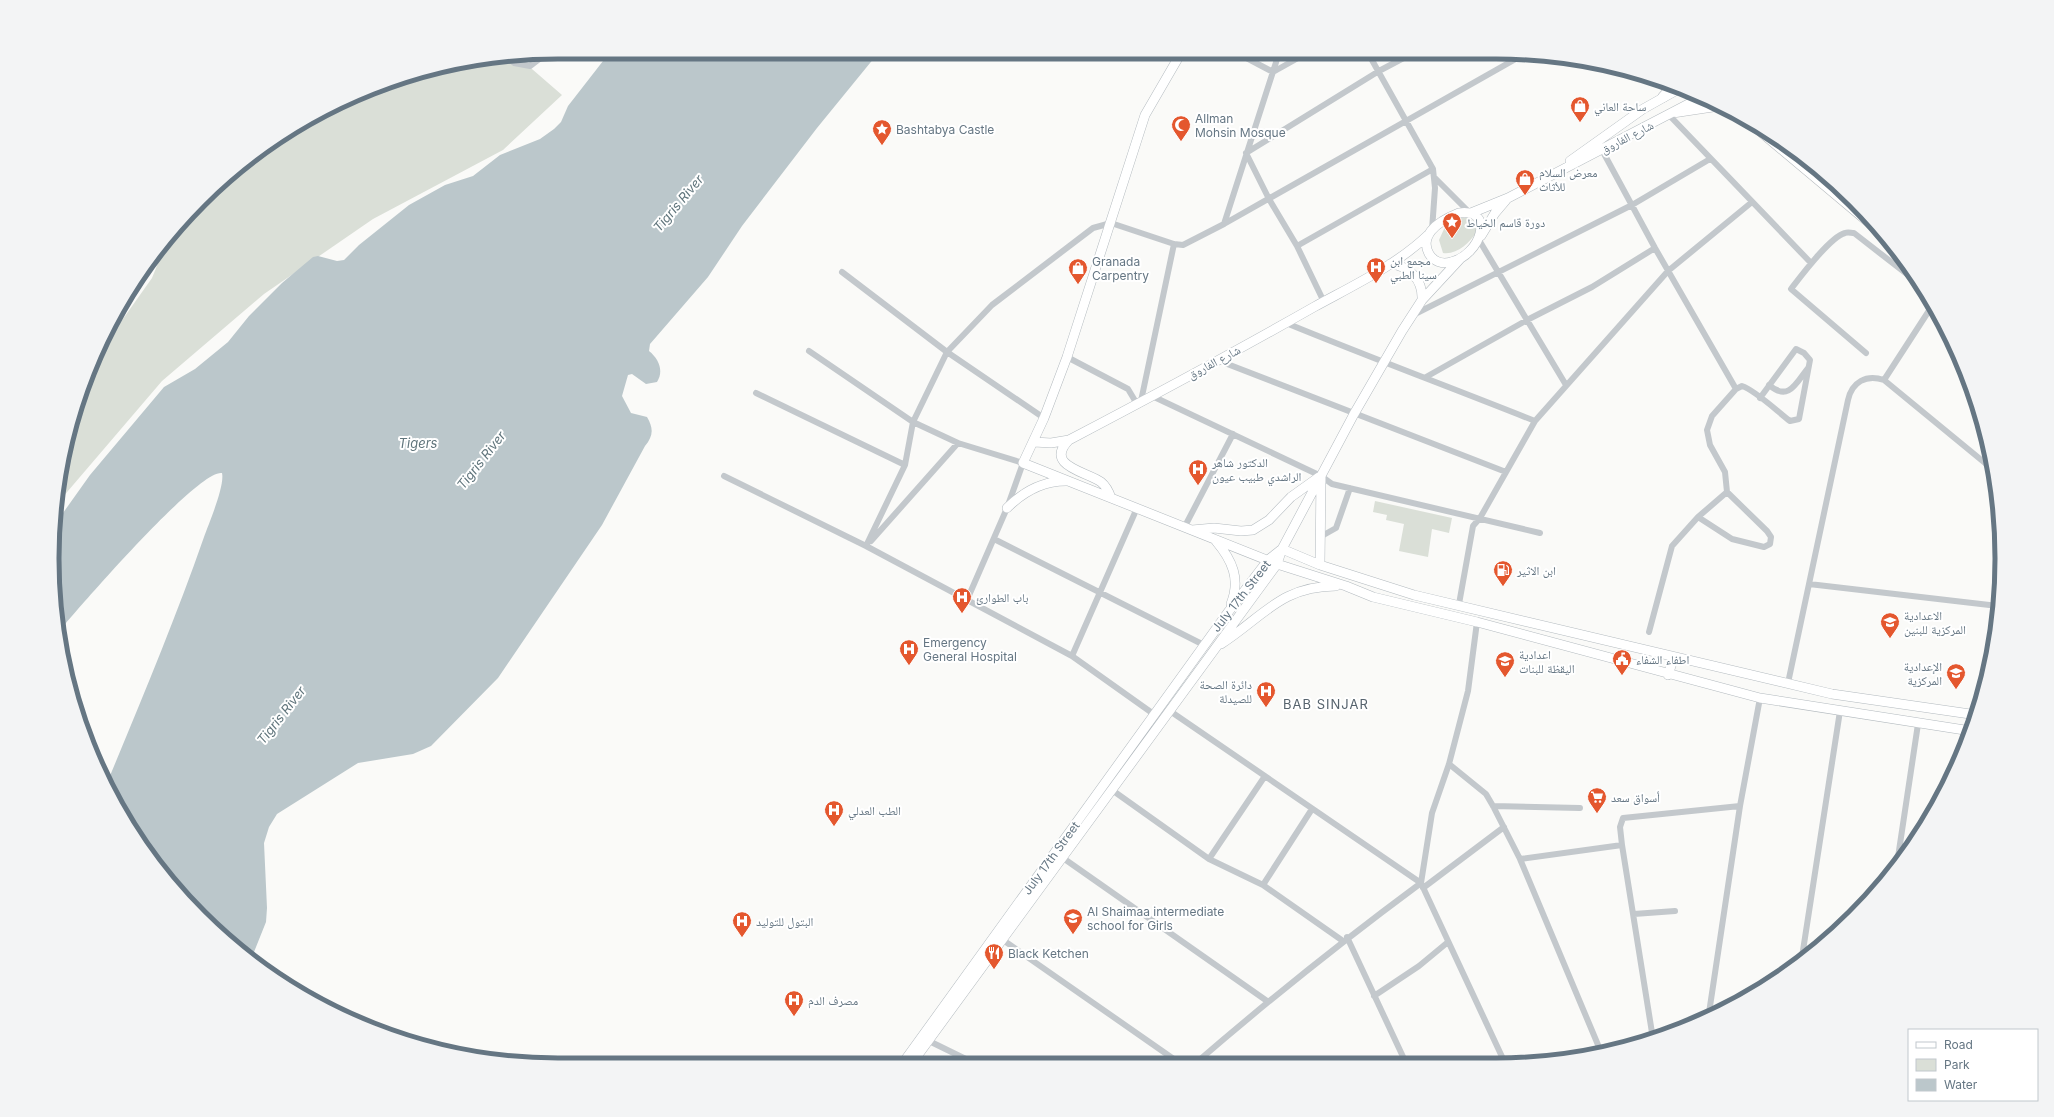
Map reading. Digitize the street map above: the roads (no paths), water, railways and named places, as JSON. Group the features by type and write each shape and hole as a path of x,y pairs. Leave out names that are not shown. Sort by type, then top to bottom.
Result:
{"main road":[{"path":"1178,59 1146,115 1068,357 1034,442 1023,463 1277,564 1346,586 1373,597 1477,622 1668,675 1760,698 1964,730"},
{"path":"1663,97 1669,91"},
{"name":"شارع الفاروق","path":"1554,174 1618,126 1673,92"},
{"name":"شارع الفاروق","path":"1034,442 1051,443 1069,440 1286,323 1390,264 1412,250 1431,232 1453,216 1470,213 1508,198 1695,101"},
{"path":"1672,114 1708,107"},
{"path":"1780,148 1851,207"},
{"name":"شارع الفاروق","path":"1282,549 1354,414 1383,363 1422,300 1460,259 1470,252 1495,213 1508,198"},
{"path":"1470,213 1479,221 1481,232 1479,239"},
{"path":"1431,232 1427,250 1433,260 1448,263 1460,259"},
{"path":"1390,264 1402,266 1412,273 1422,288 1422,300"},
{"path":"1069,440 1063,448 1062,454 1065,464 1073,470 1101,482 1105,486 1111,498"},
{"path":"1187,529 1214,528 1241,531 1253,530 1268,520 1291,497 1321,476"},
{"path":"1320,565 1321,476"},
{"path":"1008,508 1020,496 1035,487 1051,482 1068,481"},
{"path":"1215,540 1227,555 1236,578 1234,595 1229,611"},
{"path":"1282,549 1320,565 1414,595 1459,604 1832,694 1970,714"},
{"name":"July 17th Street","path":"907,1058 1229,611 1268,560 1282,549"},
{"name":"July 17th Street","path":"916,1058 1064,858 1277,564 1282,549"},
{"path":"1214,649 1238,633 1271,605 1284,597 1302,590 1320,586 1346,586"},
{"path":"1668,675 1674,657"}],"street":[{"path":"1248,59 1273,72"},
{"path":"1224,224 1277,59"},
{"path":"1273,72 1296,59"},
{"path":"1372,59 1433,169 1435,178 1431,232"},
{"path":"1246,153 1379,71 1402,59"},
{"path":"512,61 514,63 530,66 539,60"},
{"path":"866,546 905,466 913,422 947,352 992,304 1093,228 1111,223 1174,244 1183,245 1269,199 1514,60"},
{"path":"1672,114 1710,159 1811,263"},
{"path":"1602,150 1655,248 1736,389"},
{"path":"1246,153 1269,199 1297,246 1324,302"},
{"path":"1412,316 1632,205 1710,159"},
{"path":"1297,246 1433,169"},
{"path":"1435,178 1470,213"},
{"path":"1459,604 1473,526 1480,518 1535,421 1668,271 1752,202"},
{"path":"1866,353 1791,289 1811,263 1840,236 1849,232 1854,233 1905,273"},
{"path":"1479,239 1566,386"},
{"path":"1139,403 1174,244"},
{"path":"1426,377 1527,320 1592,287 1655,248"},
{"path":"842,272 947,352 1044,418"},
{"path":"1884,380 1929,311"},
{"path":"1286,323 1383,363 1426,377 1535,421"},
{"path":"1698,517 1732,539 1764,547 1770,544 1771,537 1767,530 1727,492 1725,472 1710,445 1707,430 1712,416 1736,389 1742,386 1750,388 1760,398 1790,421 1799,418 1810,360 1804,353 1796,349 1760,398"},
{"path":"809,351 913,422 958,443 1023,463 1008,508 967,600"},
{"path":"1068,357 1128,389 1139,403"},
{"path":"1217,360 1506,472"},
{"path":"1769,385 1780,392 1784,392 1792,388 1809,366"},
{"path":"1788,683 1850,392 1854,386 1868,378 1884,380 1985,464"},
{"path":"756,393 905,466"},
{"path":"1152,396 1321,476 1332,484 1540,532"},
{"path":"1187,529 1233,434"},
{"path":"866,546 958,443"},
{"path":"724,476 866,546 1072,656 1155,715"},
{"path":"1320,537 1336,528 1350,488"},
{"path":"1649,632 1672,546 1698,517 1727,492"},
{"path":"1072,656 1137,508"},
{"path":"994,539 1099,594 1204,645"},
{"path":"1809,584 1993,605"},
{"path":"1422,885 1432,813 1449,764 1468,691 1477,622"},
{"path":"1710,1009 1740,806 1760,698"},
{"path":"1170,711 1422,885 1502,1058"},
{"path":"1803,953 1840,711"},
{"path":"1899,854 1918,724"},
{"path":"1449,764 1486,794 1493,806 1520,859 1599,1047"},
{"path":"1209,859 1265,776"},
{"path":"1112,790 1209,859 1263,884 1345,939 1404,1058"},
{"path":"1493,806 1580,808"},
{"path":"1652,1032 1622,845 1620,827 1623,818 1740,806"},
{"path":"1263,884 1312,809"},
{"path":"1202,1058 1267,1001 1345,939 1504,827"},
{"path":"1520,859 1622,845"},
{"path":"1064,858 1267,1001"},
{"path":"1634,914 1676,911"},
{"path":"1003,940 1172,1058"},
{"path":"1374,996 1419,966 1448,942"},
{"path":"929,1041 965,1058"}],"water":[{"name":"Tigers","path":"605,59 873,59 817,128 742,226 708,277 650,344 649,351 658,361 660,369 657,382 646,384 632,374 628,375 622,396 631,413 647,417 652,429 650,439 602,525 498,678 431,746 413,754 358,763 277,814 269,827 264,843 267,908 266,922 252,954 205,912 162,863 126,808 110,776 157,660 213,514 221,487 222,473 210,477 168,513 118,564 64,627 59,558 61,516 90,475 164,387 195,369 228,342 249,316 282,283 313,257 318,256 337,261 344,260 359,245 409,205 445,185 473,176 500,155 540,139 561,122 568,106"}],"place":[{"name":"ساحة العاني","path":"1580,123"},
{"name":"Allman Mohsin Mosque","path":"1181,142"},
{"name":"Bashtabya Castle","path":"882,146"},
{"name":"معرض السلام للأثاث","path":"1525,196"},
{"name":"دورة قاسم الخياط","path":"1452,239"},
{"name":"مجمع ابن سينا الطبي","path":"1376,284"},
{"name":"Granada Carpentry","path":"1078,285"},
{"name":"الدكتور شاهر الراشدي طبيب عيون","path":"1198,486"},
{"name":"ابن الاثير","path":"1503,587"},
{"name":"باب الطوارئ","path":"962,614"},
{"name":"الاعدادية المركزية للبنين","path":"1890,639"},
{"name":"Emergency General Hospital","path":"909,666"},
{"name":"اطفاء الشفاء","path":"1622,676"},
{"name":"اعدادية اليقظة للبنات","path":"1505,678"},
{"name":"الإعدادية المركزية","path":"1956,690"},
{"name":"دائرة الصحة للصيدلة","path":"1266,708"},
{"name":"أسواق سعد","path":"1597,814"},
{"name":"الطب العدلي","path":"834,827"},
{"name":"Al Shaimaa intermediate school for Girls","path":"1073,935"},
{"name":"البتول للتوليد","path":"742,938"},
{"name":"Black Ketchen","path":"994,970"},
{"name":"مصرف الدم","path":"794,1017"}],"district":[{"name":"BAB SINJAR","path":"1326,704"}],"water label":[{"name":"Tigris River","path":"678,203"},
{"name":"Tigris River","path":"481,460"},
{"name":"Tigris River","path":"281,715"}]}
